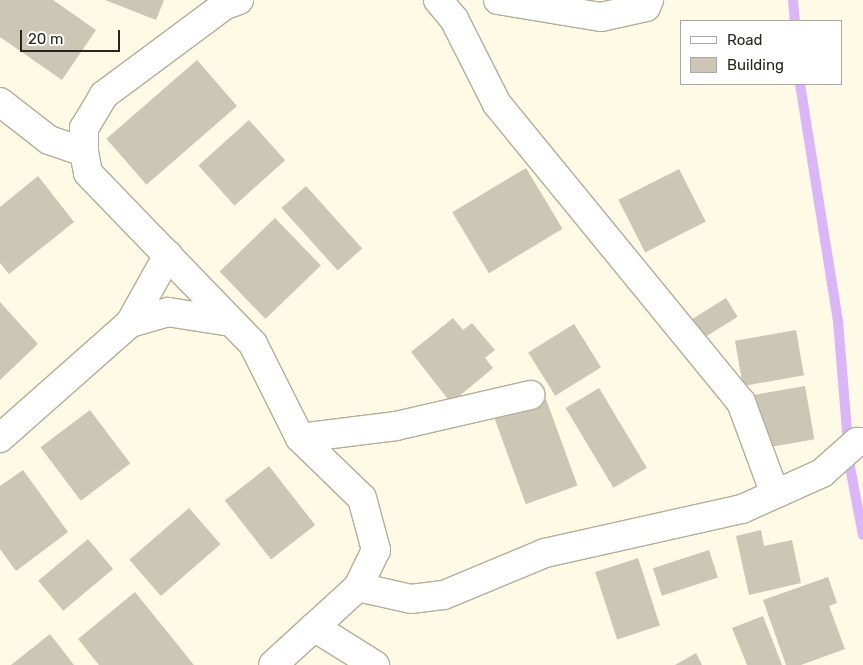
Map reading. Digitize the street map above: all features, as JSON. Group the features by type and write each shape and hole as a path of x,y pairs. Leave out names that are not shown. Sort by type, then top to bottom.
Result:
{"street":[{"path":"239,0 225,5 104,95 84,128 84,152 88,173 253,344 300,438 362,498 376,550 358,586 273,665"},
{"path":"438,0 454,19 497,104 741,402 775,494"},
{"path":"498,0 601,17 646,7 649,0"},
{"path":"0,102 48,140 84,152"},
{"path":"0,438 130,323 168,255"},
{"path":"130,323 168,312 231,322"},
{"path":"300,438 396,426 530,396"},
{"path":"358,586 411,599 444,595 545,553 742,509 822,473 857,442 863,442"},
{"path":"314,627 375,665"}],"building":[{"path":"0,0 53,0 96,30 62,80 0,37"},
{"path":"105,0 164,0 156,20"},
{"path":"197,60 237,106 146,185 106,139"},
{"path":"249,120 285,160 235,206 198,166"},
{"path":"526,168 563,229 489,273 452,212"},
{"path":"679,169 706,222 645,252 618,200"},
{"path":"38,176 74,222 9,274 0,263 0,207"},
{"path":"306,186 362,248 338,271 281,208"},
{"path":"275,218 321,265 265,319 220,271"},
{"path":"726,298 738,317 702,339 690,320"},
{"path":"0,302 38,344 0,380"},
{"path":"453,318 463,330 472,323 495,350 485,358 493,368 451,403 411,352"},
{"path":"574,324 601,367 555,396 528,353"},
{"path":"796,330 804,375 743,386 735,341"},
{"path":"805,386 814,439 763,448 754,395"},
{"path":"599,388 647,468 613,488 566,408"},
{"path":"546,399 577,485 526,504 494,418"},
{"path":"90,410 130,464 81,501 40,447"},
{"path":"269,466 315,525 271,560 225,500"},
{"path":"23,470 68,532 16,571 0,549 0,486"},
{"path":"189,508 220,544 161,596 129,560"},
{"path":"761,530 764,546 792,540 801,583 749,595 736,536"},
{"path":"88,539 113,569 63,611 38,581"},
{"path":"709,550 718,578 662,596 653,568"},
{"path":"638,558 660,626 617,639 595,572"},
{"path":"828,577 837,603 829,606 845,649 801,665 786,665 763,600"},
{"path":"135,592 194,665 99,665 78,639"},
{"path":"763,616 782,665 747,665 732,628"},
{"path":"50,634 74,665 11,665"},
{"path":"696,653 702,665 675,665"}],"waterway":[{"path":"793,0 795,20"},
{"path":"800,85 838,321 850,467 863,535"}]}
